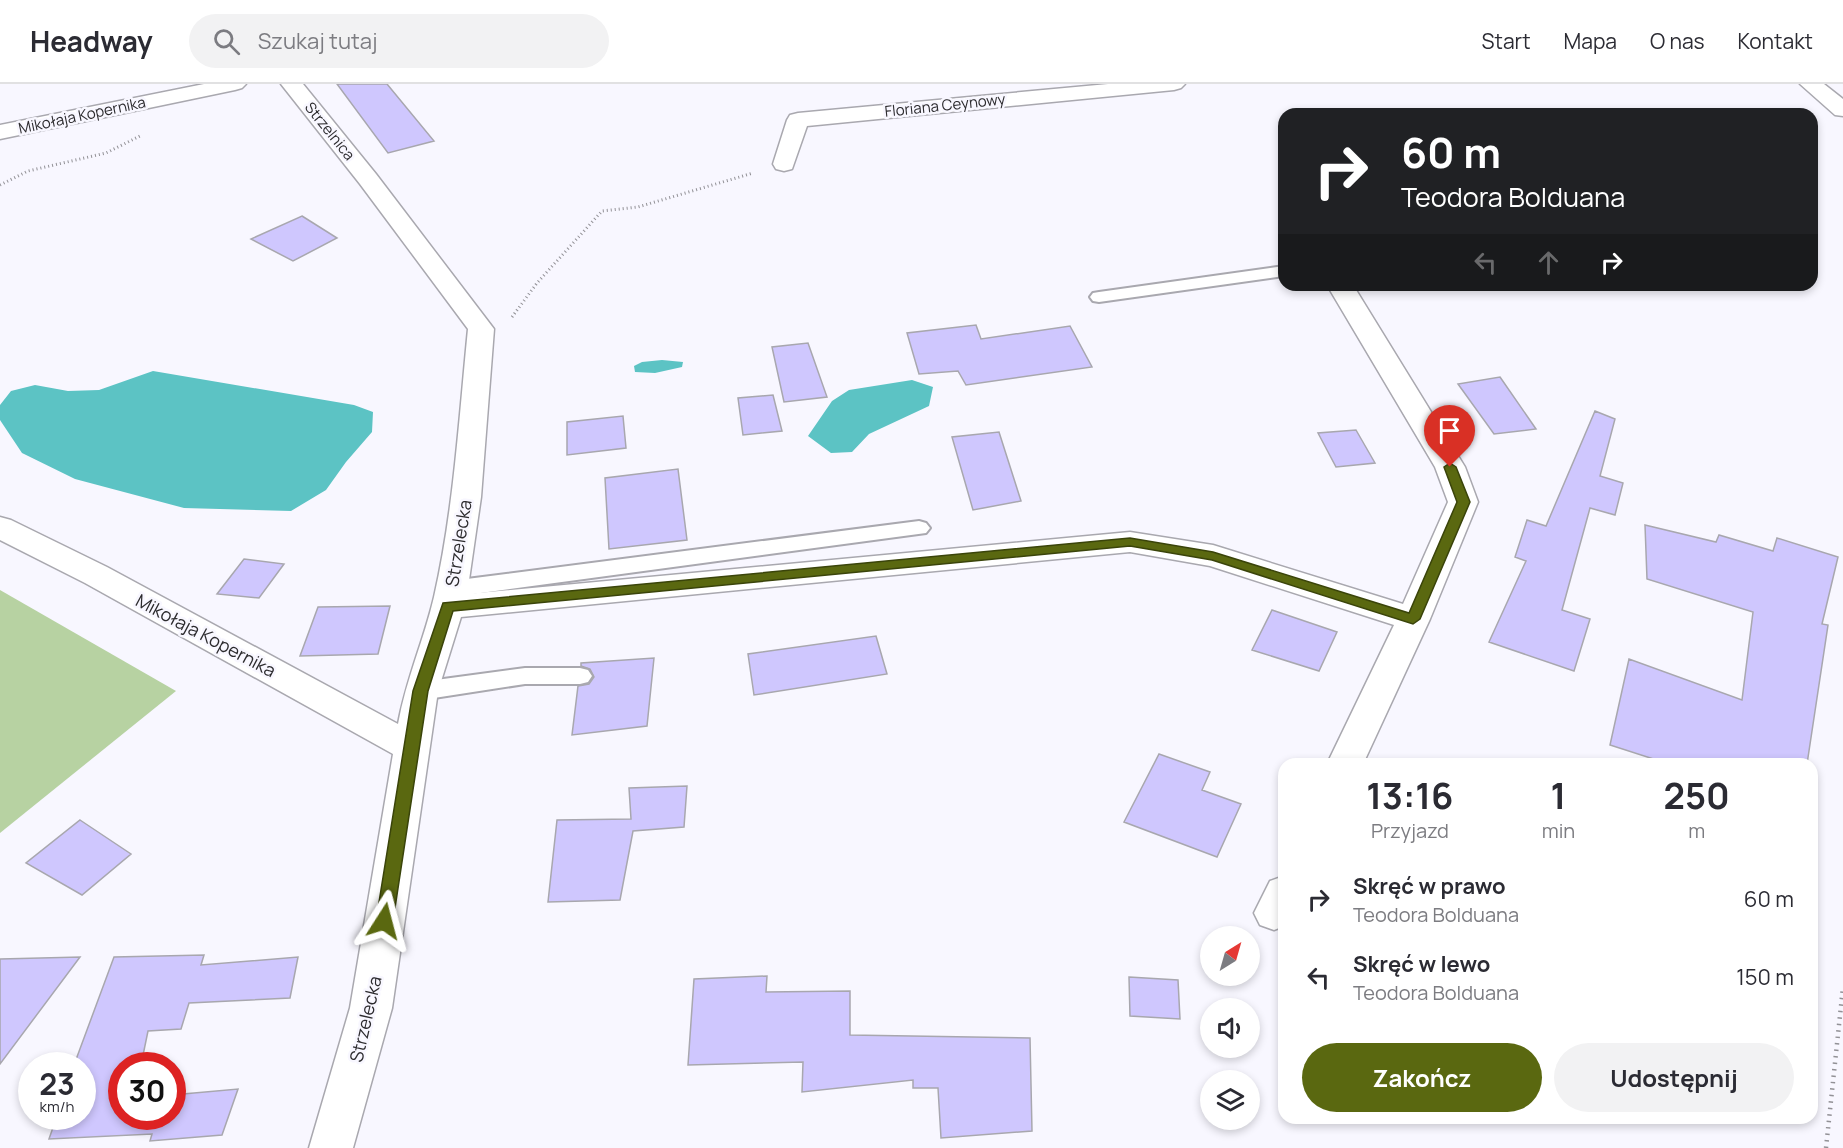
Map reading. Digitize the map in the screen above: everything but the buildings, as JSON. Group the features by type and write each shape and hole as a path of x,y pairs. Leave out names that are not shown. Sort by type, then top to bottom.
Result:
{"street":[{"name":"Mikołaja Kopernika","path":"0,132 236,84"},
{"name":"Strzelnica","path":"292,84 368,179"},
{"name":"Floriana Ceynowy","path":"784,164 798,120 1174,84"},
{"path":"1811,84 1843,110"},
{"name":"Strzelecka","path":"331,1148 371,1008 420,691 449,598 466,497 481,329 368,179"},
{"path":"1344,291 1450,467 1463,502 1413,619 1348,758"},
{"name":"Mikołaja Kopernika","path":"0,528 106,580 410,747"},
{"path":"449,598 1130,542 1213,556 1413,619"}],"lane":[{"path":"1099,297 1278,272"},
{"path":"449,598 919,528"},
{"path":"420,691 525,676 580,676"}],"path":[{"path":"0,184 28,171 106,153 143,134"},
{"path":"478,363 537,282 602,211 638,207 784,164"},
{"path":"1826,1148 1843,987"}],"green space":[{"path":"0,590 176,691 0,833"}],"water":[{"path":"662,360 683,362 682,367 655,373 635,372 634,366 642,362"},
{"path":"153,371 354,405 373,412 372,432 326,490 291,511 184,508 75,479 22,453 0,420 0,405 11,391 35,385 68,391 99,390"},
{"path":"912,380 933,387 929,406 869,434 852,452 831,453 808,436 832,401 849,390"}],"route":[{"path":"384,921 420,691 448,607 1130,542 1213,556 1413,619 1463,502 1450,467"}]}
